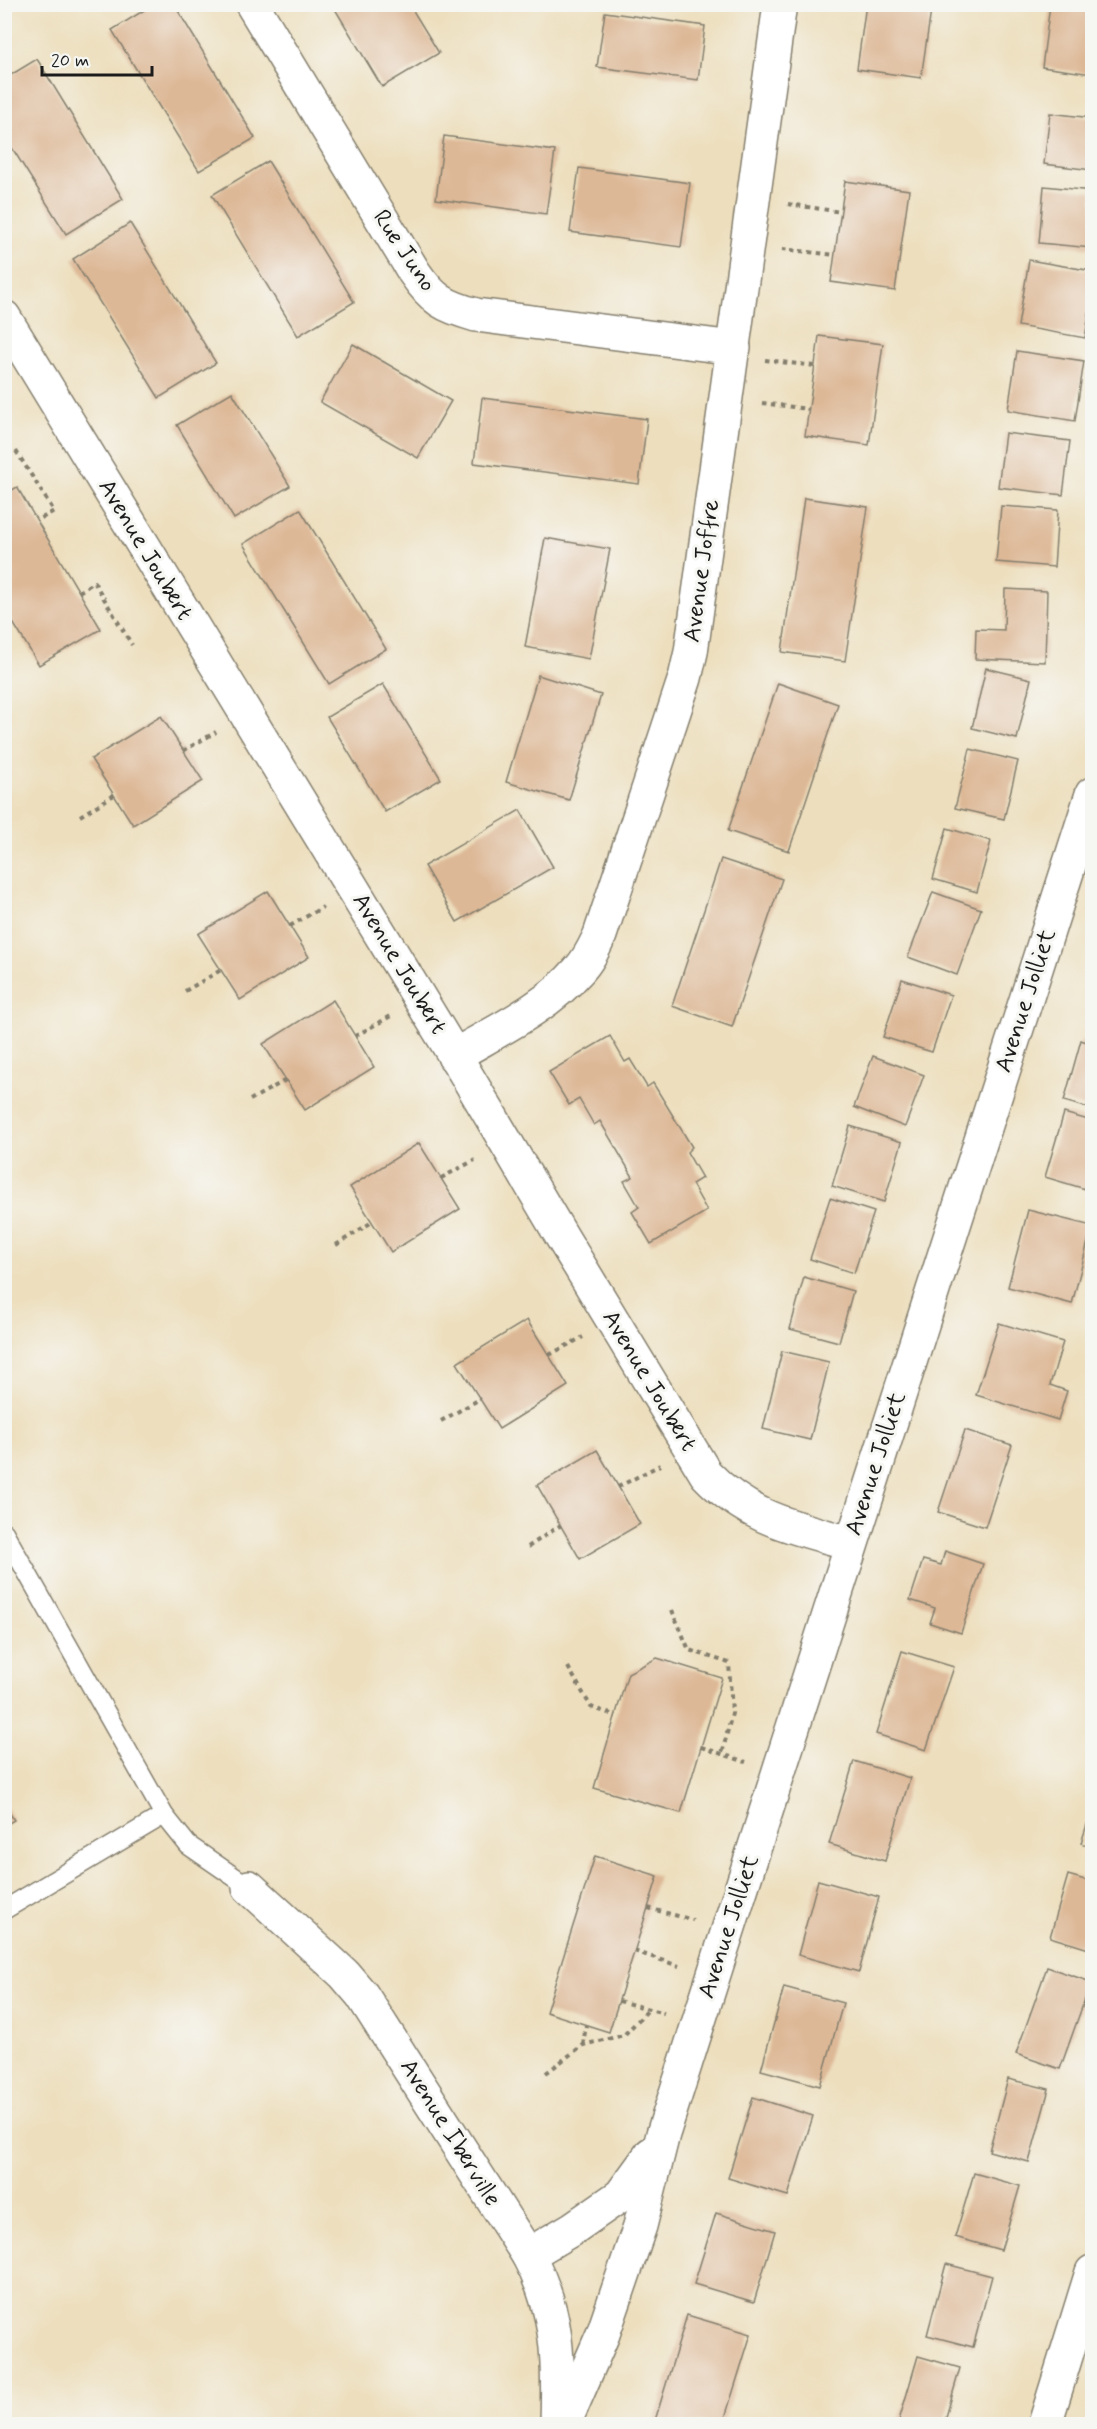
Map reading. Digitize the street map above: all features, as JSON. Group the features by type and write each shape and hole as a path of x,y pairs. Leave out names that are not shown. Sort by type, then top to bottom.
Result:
{"street":[{"name":"Rue Juno","path":"252,4 414,272 426,290 440,303 476,315 733,352"},
{"name":"Avenue Joffre","path":"454,1056 545,1001 585,963 600,935 685,678 691,652 727,398 780,4"},
{"name":"Avenue Joubert","path":"4,317 706,1474 740,1504 759,1515 850,1543"},
{"name":"Avenue Jolliet","path":"564,2424 603,2334 640,2226 663,2134 698,2023 1092,794"},
{"name":"Avenue Iberville","path":"249,1887 344,1974 362,1995 528,2255 547,2296 555,2330 559,2364 557,2424"},
{"name":"Avenue Jolliet","path":"528,2255 572,2229 621,2195 640,2171 663,2134"},
{"path":"1045,2424 1092,2272"}],"lane":[{"path":"4,1532 164,1815 188,1845 249,1887"},
{"path":"4,1910 164,1815"}],"path":[{"path":"754,198 841,212"},
{"path":"748,244 835,255"},
{"path":"733,352 814,366"},
{"path":"727,398 808,410"},
{"path":"16,451 54,511 37,521"},
{"path":"79,592 94,582 132,645"},
{"path":"80,816 114,795"},
{"path":"184,991 221,970"},
{"path":"250,1100 286,1080"},
{"path":"336,1245 372,1222"},
{"path":"441,1421 480,1400"},
{"path":"618,1487 690,1449"},
{"path":"528,1547 561,1525"},
{"path":"672,1610 690,1650 729,1663 732,1713 722,1754"},
{"path":"568,1667 591,1707 616,1716"},
{"path":"701,1747 778,1772"},
{"path":"648,1908 728,1930"},
{"path":"634,1951 713,1977"},
{"path":"619,2001 698,2023"},
{"path":"546,2073 583,2045 624,2035 649,2009"},
{"path":"583,2045 586,2025"}],"building":[{"path":"154,4 174,4 255,138 199,171 112,30"},
{"path":"332,4 409,4 439,53 382,87"},
{"path":"866,4 932,4 921,78 857,69"},
{"path":"1050,5 1092,5 1092,74 1042,67"},
{"path":"605,12 705,26 698,80 597,67"},
{"path":"37,59 123,199 66,234 4,135 4,79"},
{"path":"1050,113 1092,118 1092,170 1044,164"},
{"path":"444,136 555,151 546,214 436,199"},
{"path":"268,161 354,302 298,336 212,195"},
{"path":"579,168 690,183 681,247 570,232"},
{"path":"845,181 909,190 895,291 831,282"},
{"path":"1044,186 1092,191 1092,248 1039,243"},
{"path":"130,223 216,363 159,398 73,259"},
{"path":"1029,260 1092,271 1092,298 1085,338 1018,326"},
{"path":"819,336 883,344 869,445 805,436"},
{"path":"353,344 451,401 418,458 320,402"},
{"path":"1017,351 1084,361 1075,421 1008,410"},
{"path":"232,392 290,486 234,519 177,425"},
{"path":"482,398 647,419 639,484 474,463"},
{"path":"1005,433 1070,441 1063,495 998,487"},
{"path":"17,487 101,629 39,665 4,608 4,495"},
{"path":"804,498 868,507 845,661 782,652"},
{"path":"1001,506 1058,510 1054,567 996,562"},
{"path":"300,509 386,649 329,684 243,544"},
{"path":"545,538 610,549 589,659 525,647"},
{"path":"1005,589 1047,591 1045,662 975,659 976,629 1004,630"},
{"path":"986,668 1031,679 1017,739 972,728"},
{"path":"538,675 601,695 569,800 506,782"},
{"path":"778,683 838,704 789,851 728,831"},
{"path":"383,684 441,779 385,812 327,717"},
{"path":"161,716 203,781 133,825 91,759"},
{"path":"970,749 1018,761 1004,819 955,808"},
{"path":"520,810 553,867 457,922 424,866"},
{"path":"947,828 991,841 977,892 933,879"},
{"path":"721,859 782,879 732,1027 672,1006"},
{"path":"268,891 309,957 240,1000 198,934"},
{"path":"933,892 981,909 957,975 908,957"},
{"path":"902,979 951,995 932,1052 883,1037"},
{"path":"333,1000 374,1067 305,1110 263,1044"},
{"path":"610,1036 625,1062 630,1059 647,1087 653,1083 692,1147 687,1152 702,1178 692,1184 707,1211 651,1244 632,1212 639,1207 624,1181 633,1177 600,1121 594,1125 579,1099 569,1105 549,1072"},
{"path":"1081,1040 1092,1044 1092,1109 1064,1101"},
{"path":"873,1056 924,1075 905,1127 854,1107"},
{"path":"1064,1113 1092,1121 1092,1191 1045,1177"},
{"path":"850,1126 902,1142 884,1202 832,1186"},
{"path":"419,1143 460,1209 391,1252 350,1187"},
{"path":"830,1198 874,1212 854,1273 810,1259"},
{"path":"1028,1210 1092,1226 1072,1304 1008,1287"},
{"path":"804,1277 853,1291 839,1342 790,1329"},
{"path":"527,1320 568,1386 499,1429 457,1363"},
{"path":"999,1323 1063,1342 1050,1385 1067,1391 1058,1420 976,1395"},
{"path":"782,1351 829,1362 810,1440 763,1429"},
{"path":"965,1430 1012,1445 985,1527 938,1512"},
{"path":"597,1450 640,1524 580,1559 537,1485"},
{"path":"945,1551 983,1564 961,1633 930,1623 935,1608 910,1600 923,1560 941,1565"},
{"path":"902,1651 954,1667 926,1750 876,1734"},
{"path":"657,1658 722,1678 681,1813 594,1788 628,1673"},
{"path":"854,1761 910,1778 885,1861 829,1844"},
{"path":"4,1804 14,1820 4,1826"},
{"path":"1092,1809 1092,1847 1081,1843"},
{"path":"595,1856 658,1876 609,2032 546,2012"},
{"path":"1068,1875 1092,1882 1092,1950 1050,1937"},
{"path":"818,1880 879,1897 859,1972 798,1955"},
{"path":"1047,1967 1091,1982 1060,2069 1016,2054"},
{"path":"784,1987 843,2003 820,2086 761,2070"},
{"path":"1008,2079 1049,2089 1029,2162 989,2151"},
{"path":"753,2097 813,2116 788,2196 728,2178"},
{"path":"974,2173 1020,2186 1001,2250 955,2237"},
{"path":"716,2213 775,2231 754,2302 694,2284"},
{"path":"946,2264 992,2276 973,2347 927,2335"},
{"path":"687,2315 751,2334 723,2424 699,2422 698,2424 654,2424"},
{"path":"918,2356 960,2368 944,2424 898,2424"}]}
